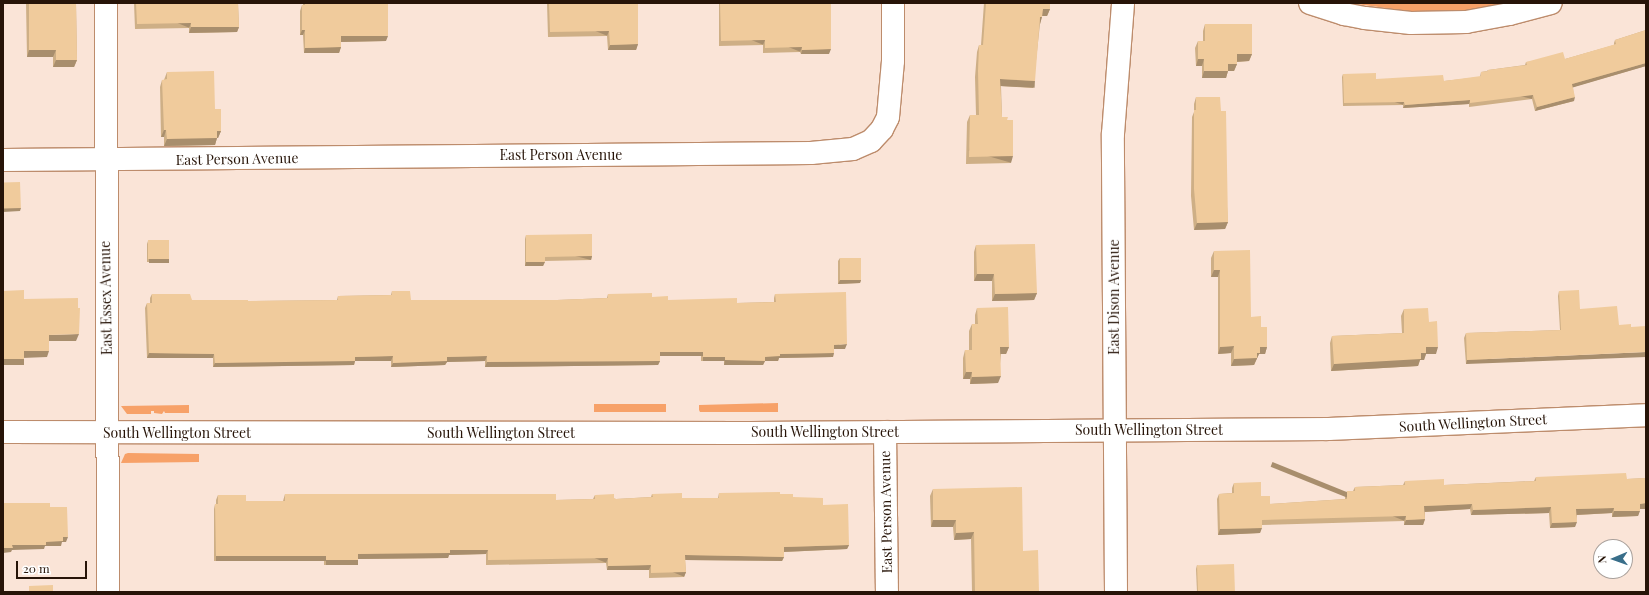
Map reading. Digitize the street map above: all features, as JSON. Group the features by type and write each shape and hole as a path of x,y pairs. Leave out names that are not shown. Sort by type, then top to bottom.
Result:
{"street":[{"name":"East Essex Avenue","path":"106,3 105,160 108,592"},
{"name":"East Person Avenue","path":"3,160 811,153 853,149 871,141 882,129 888,117 893,61 893,3"},
{"name":"East Dison Avenue","path":"1116,592 1114,134 1122,3"},
{"path":"1310,3 1344,14 1411,23 1466,22 1509,14 1551,3"},
{"name":"South Wellington Street","path":"3,432 886,432 1336,429 1646,415"},
{"name":"East Person Avenue","path":"886,432 887,592"}],"shaded area":[{"path":"1349,3 1511,3 1457,12 1415,12"},
{"path":"778,403 778,412 700,412 699,410 699,405"},
{"path":"594,404 666,404 666,412 594,412"},
{"path":"189,405 189,413 165,413 164,411 162,414 151,411 151,414 127,414 121,406"},
{"path":"125,454 199,454 199,462 121,463"}],"building":[{"path":"29,3 76,3 77,60 56,60 56,50 29,50"},
{"path":"136,3 238,3 239,27 191,27 191,23 137,24"},
{"path":"305,3 388,3 388,36 341,36 341,47 305,48 305,30 302,30 302,5 305,5"},
{"path":"549,3 638,3 638,44 610,45 609,31 550,32"},
{"path":"720,3 831,3 831,49 802,50 802,47 765,48 765,40 721,41"},
{"path":"986,3 1050,3 1050,9 1043,9 1042,17 1040,17 1035,81 1000,79 1002,117 1008,117 1007,120 1013,120 1013,156 969,157 970,115 979,115 979,45 983,45"},
{"path":"1205,24 1252,24 1252,54 1237,54 1237,64 1228,64 1228,71 1204,71 1204,59 1198,59 1198,41 1205,41"},
{"path":"1646,30 1646,63 1572,84 1575,97 1537,107 1533,95 1470,103 1470,100 1405,105 1404,102 1344,103 1343,74 1376,73 1376,79 1443,75 1444,81 1481,76 1481,72 1527,65 1526,62 1563,52 1565,59 1616,44 1615,40"},
{"path":"214,71 215,109 221,109 221,131 217,131 217,138 167,139 166,130 164,130 162,80 167,79 167,72"},
{"path":"1196,97 1220,97 1221,111 1226,111 1228,222 1197,223 1194,189 1194,110 1196,110"},
{"path":"20,182 21,208 4,209 3,183"},
{"path":"592,234 592,256 545,257 545,262 526,262 526,235"},
{"path":"148,240 169,240 169,259 148,259"},
{"path":"1035,244 1037,293 995,294 994,274 977,274 976,245"},
{"path":"1250,250 1251,317 1261,316 1261,327 1267,327 1267,347 1260,347 1260,353 1257,353 1257,358 1234,359 1234,346 1220,347 1220,270 1214,270 1214,251"},
{"path":"840,258 861,258 861,280 840,280"},
{"path":"24,290 24,299 78,298 78,308 80,308 79,334 49,335 49,351 24,351 24,359 3,359 3,291"},
{"path":"1579,290 1580,309 1617,306 1619,325 1631,324 1631,327 1646,326 1646,352 1467,360 1466,333 1561,330 1559,291"},
{"path":"392,291 410,291 411,300 557,300 608,298 608,294 652,293 652,297 668,296 668,300 737,298 737,303 776,302 775,294 846,292 847,344 834,345 834,353 780,354 780,356 765,357 765,361 725,360 725,357 703,357 703,352 660,352 660,361 487,362 487,356 447,357 447,361 393,363 393,356 355,357 355,361 215,363 214,354 149,353 147,303 152,303 152,294 190,294 192,300 338,300 338,296 392,295"},
{"path":"1008,307 1009,347 1000,347 1001,376 972,377 972,372 966,372 965,350 972,350 972,324 978,324 977,308"},
{"path":"1428,308 1429,322 1437,321 1438,347 1426,347 1426,353 1421,353 1421,359 1334,364 1332,336 1404,333 1404,309"},
{"path":"1626,473 1627,479 1646,478 1646,503 1640,504 1640,511 1614,511 1614,508 1576,509 1577,522 1552,523 1551,507 1473,510 1472,504 1424,506 1425,519 1406,520 1406,516 1262,520 1262,528 1220,529 1219,494 1234,493 1234,483 1261,482 1261,496 1270,496 1270,504 1347,499 1347,491 1355,491 1355,487 1405,485 1405,481 1444,479 1444,485 1536,481 1536,477"},
{"path":"1022,487 1023,551 1038,550 1039,592 975,592 974,532 956,533 956,520 933,520 933,489"},
{"path":"780,492 780,494 793,494 793,497 823,498 823,505 848,504 849,545 784,547 784,557 685,555 686,572 651,573 651,565 608,566 608,558 488,560 488,550 450,550 450,553 358,554 358,560 326,560 326,556 216,556 215,504 218,504 218,495 246,495 246,501 285,501 285,494 556,494 556,500 595,499 595,495 614,494 614,498 616,499 653,497 652,494 682,493 682,498 719,498 719,493"},
{"path":"3,503 50,503 50,507 67,507 68,537 63,537 63,541 46,542 46,545 12,545 13,548 3,548"},
{"path":"1234,564 1235,592 1198,592 1197,565"},
{"path":"53,585 53,592 29,592 29,586"}]}
